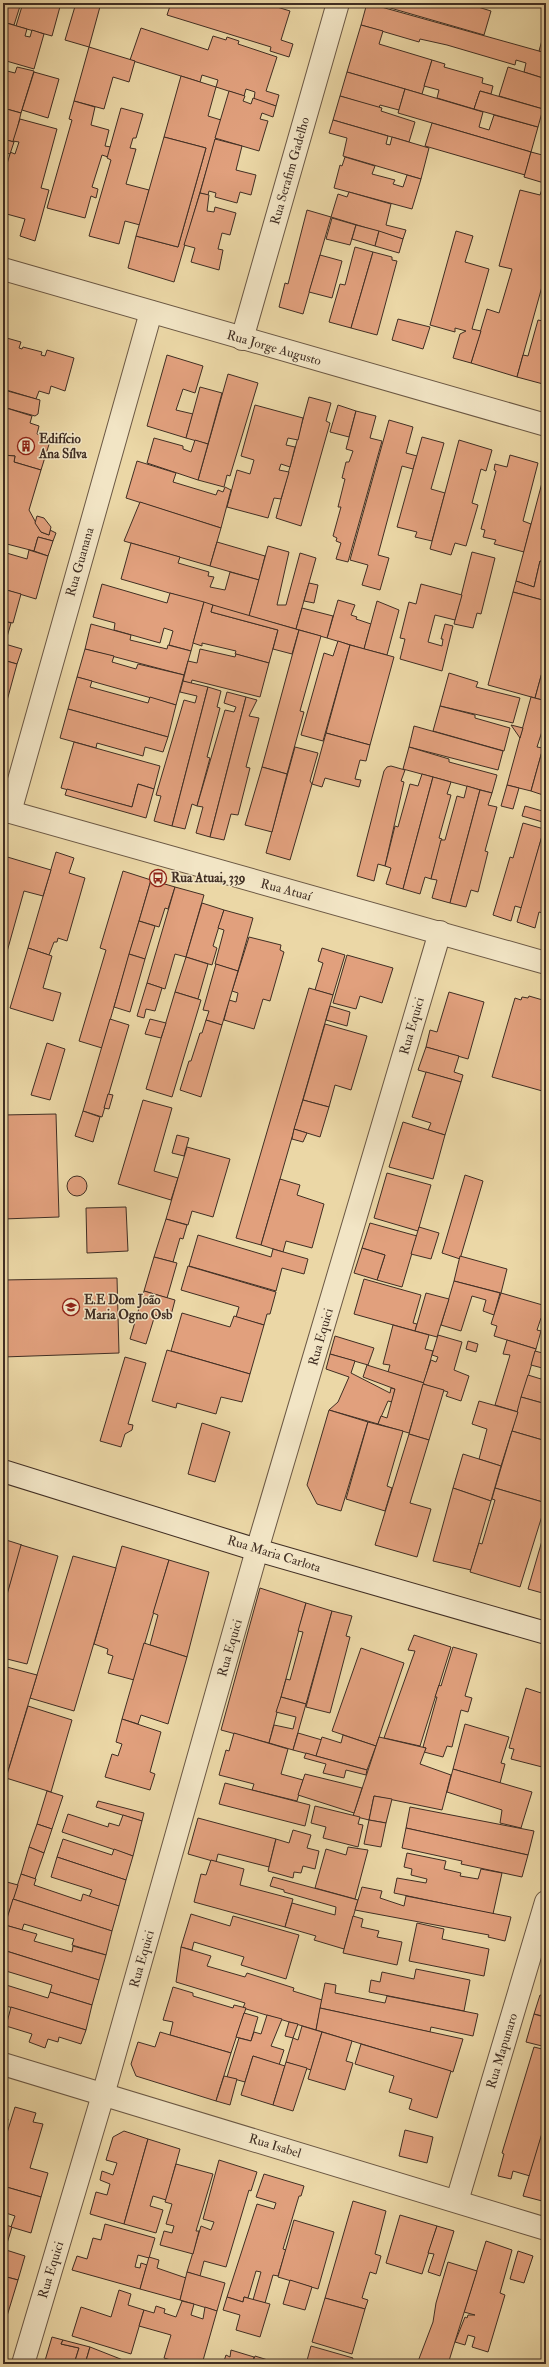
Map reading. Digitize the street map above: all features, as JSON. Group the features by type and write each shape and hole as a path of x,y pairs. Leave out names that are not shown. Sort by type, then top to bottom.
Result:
{"street":[{"name":"Rua Serafim Gadelho","path":"242,339 338,3"},
{"name":"Rua Jorge Augusto","path":"3,269 242,339 546,425"},
{"name":"Rua Guanana","path":"7,811 150,312"},
{"name":"Rua Atuaí","path":"7,811 546,963"},
{"name":"Rua Equici","path":"23,2364 103,2095 258,1550 440,932"},
{"name":"Rua Maria Carlota","path":"3,1471 258,1550 546,1633"},
{"name":"Rua Mapunaro","path":"457,2201 546,1902"},
{"name":"Rua Isabel","path":"3,2064 546,2229"}],"building":[{"path":"3,3 21,3 14,25 3,22"},
{"path":"23,3 61,3 52,36 16,26"},
{"path":"76,3 101,3 89,47 65,40"},
{"path":"171,3 264,3 290,11 281,40 293,44 289,57 270,51 271,47 167,15"},
{"path":"367,3 546,53 546,79 524,72 526,63 516,60 515,65 447,45 420,39 419,42 361,25"},
{"path":"373,3 465,3 491,11 484,35"},
{"path":"3,22 27,29 25,36 30,37 32,30 44,34 34,69 3,60"},
{"path":"361,25 383,31 379,44 432,60 422,94 347,72"},
{"path":"546,26 546,53 539,51"},
{"path":"141,28 208,50 213,36 226,40 227,37 239,41 238,44 277,57 266,91 279,95 276,106 254,99 255,92 246,89 244,96 216,87 218,80 202,75 200,82 130,60"},
{"path":"89,47 135,61 129,82 113,77 104,109 74,101"},
{"path":"432,60 445,64 444,67 483,78 482,83 493,86 491,94 480,91 474,109 437,98 439,90 424,86"},
{"path":"17,67 34,71 21,113 3,108 3,70 15,73"},
{"path":"508,67 546,79 546,98 543,109 499,96"},
{"path":"34,72 59,79 48,118 22,110"},
{"path":"347,72 405,89 399,110 380,105 379,108 340,96"},
{"path":"181,76 216,87 208,116 221,120 174,282 128,268 136,236 178,247 206,148 164,137"},
{"path":"405,89 483,112 479,127 489,130 494,115 538,127 531,152 398,113"},
{"path":"229,91 245,96 243,101 251,104 253,98 276,106 273,117 262,113 260,119 268,121 259,151 215,138"},
{"path":"480,91 543,109 538,127 474,109"},
{"path":"340,96 382,108 381,111 415,122 409,142 333,120"},
{"path":"74,101 95,107 91,125 109,130 105,146 111,147 108,157 102,155 92,187 98,189 96,198 91,196 85,218 47,208 72,120 69,119"},
{"path":"3,108 21,113 14,142 3,139"},
{"path":"121,108 143,114 136,138 133,138 130,148 136,149 126,184 149,190 140,225 125,221 119,244 89,236 111,160 107,158"},
{"path":"20,119 57,129 41,188 49,190 35,241 20,236 25,219 3,213 3,177 10,152 15,154 19,142 13,141"},
{"path":"333,120 388,136 386,144 390,145 392,137 429,148 421,179 343,156 347,138 329,133"},
{"path":"432,123 531,152 525,175 425,146"},
{"path":"164,137 206,148 178,247 136,236"},
{"path":"3,139 14,142 10,154 3,152"},
{"path":"215,139 242,146 236,170 256,175 251,195 240,192 237,203 215,197 216,193 209,191 208,195 200,193"},
{"path":"531,152 546,156 544,183 524,177"},
{"path":"345,157 375,166 372,174 395,180 393,184 403,187 407,175 421,179 412,209 334,188 340,165 342,166"},
{"path":"544,183 546,183 546,272 517,377 471,363 487,309 499,313 512,269 499,266 520,190 540,195"},
{"path":"349,192 391,204 386,225 406,230 403,239 331,217 338,194 347,197"},
{"path":"200,193 209,195 207,211 214,212 215,207 236,213 230,235 222,233 218,249 223,250 219,270 191,262 195,248 184,245"},
{"path":"307,210 331,217 303,314 279,307 285,283 288,284"},
{"path":"332,218 356,225 350,245 326,239"},
{"path":"356,225 379,231 375,246 352,239"},
{"path":"379,231 403,239 399,253 375,246"},
{"path":"456,231 473,236 465,262 489,269 472,329 481,331 471,363 453,358 460,334 466,331 455,328 455,332 430,325"},
{"path":"355,247 373,252 351,328 329,322 340,284 345,285"},
{"path":"373,252 392,257 392,260 397,261 377,335 351,328"},
{"path":"320,255 342,261 332,298 309,292"},
{"path":"546,311 546,372 543,384 517,377 523,355 528,356 538,320 543,321"},
{"path":"398,319 430,327 423,349 392,340"},
{"path":"3,337 21,342 19,348 22,349 23,347 42,352 41,355 45,356 47,350 74,358 65,391 51,386 49,394 39,391 36,399 3,389"},
{"path":"167,355 203,366 195,393 183,389 176,410 193,414 186,438 147,426"},
{"path":"228,374 258,383 230,476 227,475 224,487 198,480"},
{"path":"200,387 222,393 208,444 186,438"},
{"path":"4,390 40,400 38,414 35,416 3,407"},
{"path":"309,397 331,403 326,421 330,423 301,526 276,518"},
{"path":"255,405 303,418 298,440 288,438 286,445 295,447 290,467 281,464 279,470 289,472 281,499 274,498 268,518 227,507 237,470 250,474 254,460 241,456"},
{"path":"338,405 356,411 349,437 330,432"},
{"name":"Edifício Ana Sílva","path":"3,407 32,416 30,423 39,426 37,434 51,438 41,470 14,462 15,456 3,455"},
{"path":"356,411 376,416 370,438 382,441 348,562 336,559 341,543 336,541 337,538 333,536 341,507 338,507 345,479 342,478 346,462 349,462 353,451 346,449"},
{"path":"389,420 413,427 406,453 417,456 413,469 402,466 378,555 389,558 380,590 362,585 368,565 350,560"},
{"path":"422,437 444,443 431,489 445,493 432,541 415,537 417,532 397,527"},
{"path":"154,438 183,446 183,449 191,452 195,440 208,444 198,480 147,463"},
{"path":"459,440 492,450 486,471 481,469 472,503 478,505 466,546 455,543 451,555 430,549"},
{"path":"3,455 15,456 14,462 41,470 29,510 41,532 49,535 50,530 56,533 53,541 38,537 34,551 3,543"},
{"path":"510,455 538,463 523,521 531,524 524,552 494,544 496,540 483,537 485,530 481,529 496,471 494,470 495,464 507,467"},
{"path":"137,461 176,473 173,482 216,495 218,490 223,492 225,487 231,490 221,528 126,498"},
{"path":"543,479 546,480 546,563 540,561 534,587 516,581"},
{"path":"140,502 221,528 210,566 124,541"},
{"path":"37,516 44,518 51,527 49,535 41,532 35,523"},
{"path":"38,537 53,541 48,556 34,551"},
{"path":"217,542 265,556 259,580 210,566"},
{"path":"131,543 180,557 178,563 209,572 208,576 214,577 210,587 225,590 230,572 259,580 249,616 121,579"},
{"path":"268,546 289,552 277,605 286,605 300,553 316,558 296,629 249,616"},
{"path":"29,550 48,556 36,599 3,589 3,552 27,559"},
{"path":"472,552 495,558 481,614 477,613 473,628 454,624"},
{"path":"540,561 546,563 546,601 513,592 516,581 534,587"},
{"path":"309,583 318,585 314,603 304,601"},
{"path":"102,584 167,603 170,593 204,602 191,651 169,645 173,631 164,628 160,643 114,630 115,623 93,617"},
{"path":"421,584 462,595 455,620 435,615 428,642 442,646 443,639 441,639 445,624 453,626 442,671 400,659 405,639 400,638 409,602 416,604"},
{"path":"3,589 21,594 13,623 3,621"},
{"path":"513,592 546,601 546,658 535,698 488,685"},
{"path":"338,600 355,605 351,615 357,617 356,619 371,624 364,649 327,638"},
{"path":"377,601 399,610 387,655 364,649"},
{"path":"204,602 213,605 211,612 278,630 269,663 235,654 236,651 202,643 202,646 193,643"},
{"path":"213,605 299,630 292,654 273,649 278,630 211,612"},
{"path":"302,608 333,616 327,638 296,629"},
{"path":"3,621 11,623 5,644 22,649 17,664 3,660"},
{"path":"91,624 131,635 130,640 167,649 168,645 191,651 184,675 85,649"},
{"path":"299,630 321,636 300,711 304,712 287,774 262,767"},
{"path":"338,641 350,645 323,741 301,735 324,653 333,656"},
{"path":"350,645 394,657 370,745 326,733"},
{"path":"85,649 114,656 112,662 136,669 138,664 184,675 176,705 77,677"},
{"path":"200,649 235,657 236,654 269,663 260,697 192,680 191,684 183,681 188,661 197,663"},
{"path":"546,658 546,701 535,698"},
{"path":"3,660 17,664 8,697 3,695"},
{"path":"449,673 478,682 476,687 520,698 513,723 440,706"},
{"path":"77,677 92,681 90,687 148,703 150,697 176,705 168,737 68,709"},
{"path":"183,681 208,687 172,826 154,821 161,796 156,795 184,700 195,703 197,696 180,692"},
{"path":"208,687 221,691 217,707 220,708 207,757 210,758 197,806 192,804 185,829 172,826"},
{"path":"227,692 246,697 210,837 196,833 203,807 197,806 225,710 234,712 236,707 224,703"},
{"path":"3,695 8,697 3,715"},
{"path":"246,697 257,700 249,716 259,718 246,767 250,768 238,815 231,814 224,840 210,837"},
{"path":"531,697 546,701 546,719 537,747 543,748 531,791 507,785"},
{"path":"440,706 475,715 475,718 510,728 504,751 433,731"},
{"path":"68,709 168,737 163,752 145,747 143,756 97,743 96,748 60,738"},
{"path":"511,725 523,728 520,738"},
{"path":"414,726 503,751 498,770 409,747"},
{"path":"326,733 370,745 366,761 360,760 355,779 361,780 359,787 325,778 322,787 312,784"},
{"path":"546,737 546,796 531,791"},
{"path":"74,742 160,766 154,789 138,784 132,807 61,788"},
{"path":"295,747 318,753 310,781 312,784 290,860 266,853"},
{"path":"409,747 449,759 449,762 497,775 492,793 403,769"},
{"path":"391,766 405,770 401,781 404,782 385,866 378,864 374,881 357,876 384,771 387,767"},
{"path":"262,767 287,774 272,832 245,825"},
{"path":"422,774 433,777 403,889 386,884 391,868 385,866 395,826 398,827 410,784 418,786"},
{"path":"433,777 451,782 447,794 451,795 439,838 442,839 431,879 425,877 420,894 403,889"},
{"path":"138,784 154,789 146,818 65,795 67,789 132,807"},
{"path":"507,785 519,788 513,809 501,806"},
{"path":"467,786 480,790 450,903 432,898 437,880 431,879 441,840 445,840 457,796 464,798"},
{"path":"480,790 492,793 488,805 497,807 485,851 488,852 478,892 471,890 466,907 450,903"},
{"path":"525,806 546,812 546,823 522,816"},
{"path":"523,823 544,829 522,908 515,906 511,921 493,915 510,857 513,858"},
{"path":"544,829 546,829 546,914 539,912 535,928 517,922"},
{"path":"56,852 74,858 69,873 85,878 67,941 58,938 57,942 54,942 49,955 28,948"},
{"path":"4,856 51,870 43,896 24,891 3,966"},
{"path":"123,871 151,880 102,1048 79,1041 106,950 100,948"},
{"path":"151,880 175,887 168,909 165,908 159,927 139,921"},
{"path":"175,887 204,895 186,957 175,954 165,989 147,983"},
{"path":"202,903 224,910 213,946 217,948 212,965 186,957"},
{"path":"224,910 253,918 238,971 215,964 224,930 218,928"},
{"path":"139,921 155,926 145,959 129,954"},
{"path":"249,937 281,945 280,950 284,952 270,1001 263,999 254,1029 224,1020 229,1000 236,1002 238,993 232,991"},
{"path":"28,948 52,956 43,988 61,993 53,1021 10,1008"},
{"path":"322,948 345,955 333,995 315,990 323,963 318,961"},
{"path":"129,954 145,959 130,1012 114,1007"},
{"path":"347,955 393,968 382,1003 360,996 356,1009 333,1003"},
{"path":"186,957 208,964 198,999 175,992"},
{"path":"216,964 238,971 222,1025 206,1020 209,1011 203,1010"},
{"path":"147,983 162,988 155,1011 146,1009 144,1018 137,1016"},
{"path":"309,988 333,995 261,1245 236,1238"},
{"path":"175,992 201,1000 172,1097 146,1089"},
{"path":"449,992 484,1002 468,1059 426,1047 430,1030 437,1032"},
{"path":"529,996 546,1001 546,1092 492,1077 515,998 521,1000 522,997 528,998"},
{"path":"330,1006 350,1012 347,1026 326,1020"},
{"path":"110,1019 129,1025 102,1117 83,1111"},
{"path":"150,1019 166,1023 161,1038 145,1034"},
{"path":"206,1020 222,1025 201,1097 180,1090 189,1061 191,1061"},
{"path":"325,1024 367,1036 351,1090 335,1085 329,1107 303,1100"},
{"path":"47,1043 65,1049 50,1100 31,1095"},
{"path":"426,1047 459,1056 454,1072 463,1075 461,1082 418,1070"},
{"path":"426,1072 461,1082 445,1135 428,1130 431,1123 412,1117"},
{"path":"108,1094 113,1095 109,1109 104,1108"},
{"path":"143,1100 172,1108 154,1171 178,1178 171,1200 118,1184"},
{"path":"303,1100 329,1107 320,1137 294,1129"},
{"path":"83,1111 100,1117 93,1142 75,1136"},
{"path":"56,1114 59,1217 3,1219 3,1115"},
{"path":"403,1122 445,1135 433,1179 389,1167"},
{"path":"294,1129 307,1133 303,1142 292,1139"},
{"path":"177,1135 189,1138 184,1156 172,1153"},
{"path":"187,1147 230,1159 213,1217 192,1211 188,1225 166,1219"},
{"path":"387,1173 431,1185 418,1231 374,1218"},
{"path":"465,1175 483,1181 460,1259 442,1253"},
{"path":"77,1176 84,1179 87,1186 84,1193 77,1196 70,1193 67,1186 70,1179"},
{"path":"280,1179 300,1185 297,1195 324,1204 312,1248 286,1241 283,1252 261,1245"},
{"path":"126,1207 128,1251 87,1253 86,1208"},
{"path":"166,1219 187,1225 183,1239 180,1238 173,1262 154,1257"},
{"path":"370,1223 417,1236 402,1287 377,1280 385,1255 362,1248"},
{"path":"419,1227 439,1233 431,1259 411,1254"},
{"path":"198,1235 271,1257 273,1249 308,1259 304,1274 282,1268 276,1291 189,1266"},
{"path":"362,1248 385,1255 377,1280 354,1273"},
{"path":"460,1256 507,1269 501,1293 454,1281"},
{"path":"154,1257 177,1263 167,1298 144,1291"},
{"path":"188,1266 276,1292 270,1314 267,1314 264,1325 236,1317 239,1307 181,1290"},
{"path":"117,1278 119,1353 3,1357 3,1280"},
{"path":"364,1279 421,1295 413,1323 417,1324 415,1331 354,1314"},
{"path":"454,1281 500,1293 494,1315 483,1311 486,1300 472,1296 461,1331 441,1325"},
{"path":"144,1291 175,1300 170,1319 155,1315 146,1344 130,1339"},
{"path":"426,1293 449,1299 437,1337 415,1331"},
{"path":"501,1293 546,1306 544,1319 541,1318 537,1330 541,1331 536,1349 494,1336 497,1326 491,1324"},
{"path":"182,1313 230,1327 234,1316 264,1325 250,1374 171,1351"},
{"path":"546,1314 546,1332 541,1331"},
{"path":"393,1325 429,1335 425,1349 433,1351 424,1383 388,1372 390,1365 383,1364"},
{"path":"438,1335 462,1342 454,1370 469,1376 461,1401 446,1396 448,1392 423,1384 431,1360 436,1362 438,1357 432,1355"},
{"path":"335,1336 374,1348 368,1365 330,1354"},
{"path":"507,1340 536,1349 518,1412 495,1405 510,1355 503,1354"},
{"path":"468,1341 478,1344 476,1352 466,1349"},
{"path":"167,1350 250,1374 242,1402 221,1397 216,1414 177,1403 176,1408 152,1401"},
{"path":"535,1351 546,1354 546,1369 531,1365"},
{"path":"330,1354 355,1361 351,1373 390,1393 391,1388 395,1389 392,1402 388,1401 378,1424 329,1410 338,1402 349,1377 326,1369"},
{"path":"125,1357 146,1363 128,1424 133,1425 132,1430 125,1434 121,1447 100,1441"},
{"path":"367,1365 424,1383 409,1433 378,1424 381,1416 387,1418 395,1389 363,1377"},
{"path":"544,1369 546,1404 521,1397 528,1375 541,1379"},
{"path":"423,1384 444,1390 429,1440 409,1434"},
{"path":"521,1397 546,1404 546,1441 512,1431"},
{"path":"479,1401 518,1412 501,1466 479,1459 487,1429 472,1424"},
{"path":"329,1410 368,1422 341,1511 317,1504 307,1485"},
{"path":"368,1422 403,1431 387,1486 392,1488 385,1511 346,1499"},
{"path":"202,1423 230,1432 215,1482 188,1474"},
{"path":"512,1431 546,1441 546,1503 495,1488"},
{"path":"409,1434 429,1440 410,1503 431,1509 417,1557 375,1545"},
{"path":"463,1454 501,1466 491,1501 453,1488"},
{"path":"453,1488 491,1501 471,1570 433,1561"},
{"path":"495,1488 546,1503 520,1587 470,1572 479,1543 482,1544 495,1500 492,1499"},
{"path":"546,1527 546,1594 528,1589"},
{"path":"3,1539 22,1545 3,1609"},
{"path":"21,1545 58,1556 27,1664 3,1658 3,1609"},
{"path":"122,1546 169,1560 134,1680 108,1673 113,1656 107,1654 108,1649 94,1644"},
{"path":"73,1556 116,1568 74,1711 30,1698"},
{"path":"169,1560 209,1572 187,1657 150,1645 158,1615 153,1613"},
{"path":"260,1588 306,1603 269,1743 221,1730"},
{"path":"306,1603 332,1611 306,1704 281,1697 286,1679 290,1680 303,1632 298,1631"},
{"path":"332,1611 352,1616 346,1636 350,1637 330,1713 306,1707"},
{"path":"414,1635 451,1647 420,1746 384,1738 415,1651 408,1650"},
{"path":"144,1643 187,1657 168,1724 141,1715 138,1724 122,1719"},
{"path":"453,1647 477,1654 465,1696 472,1698 468,1712 461,1710 452,1747 447,1746 443,1757 424,1752 426,1748 423,1747 437,1697 435,1697 439,1685 441,1686"},
{"path":"361,1648 404,1663 376,1746 332,1731"},
{"path":"3,1666 37,1675 6,1778 3,1777"},
{"path":"546,1675 546,1768 511,1759 514,1749 509,1748 526,1688 541,1693"},
{"path":"281,1697 306,1704 293,1750 269,1743 274,1725 293,1729 296,1717 276,1712"},
{"path":"28,1706 72,1720 51,1792 6,1778"},
{"path":"122,1719 161,1732 150,1772 155,1774 150,1790 105,1777 112,1754 118,1756 122,1744 116,1742"},
{"path":"465,1724 509,1737 501,1763 505,1764 500,1783 453,1769"},
{"path":"234,1733 288,1749 281,1774 303,1780 297,1801 252,1790 254,1784 219,1775 226,1750 229,1751"},
{"path":"298,1733 322,1740 316,1756 293,1750"},
{"path":"343,1735 376,1746 367,1770 316,1756 322,1737 341,1743"},
{"path":"379,1737 426,1748 420,1764 451,1775 442,1810 374,1796 369,1820 353,1816"},
{"path":"306,1753 367,1770 366,1775 346,1770 344,1778 323,1773 326,1764 304,1758"},
{"path":"453,1769 532,1792 521,1828 500,1823 502,1810 447,1792"},
{"path":"305,1774 362,1788 354,1813 298,1795"},
{"path":"225,1783 310,1805 305,1826 219,1804"},
{"path":"47,1791 63,1796 52,1829 37,1824"},
{"path":"374,1796 392,1799 386,1823 369,1820"},
{"path":"98,1801 144,1813 142,1821 96,1807"},
{"path":"315,1806 360,1817 358,1824 363,1825 358,1847 323,1838 326,1827 311,1823"},
{"path":"410,1807 534,1831 528,1855 406,1828"},
{"path":"68,1814 108,1827 109,1823 119,1826 123,1815 142,1821 133,1856 62,1832"},
{"path":"198,1818 276,1839 269,1867 218,1854 216,1862 188,1854"},
{"path":"369,1820 386,1823 381,1847 364,1844"},
{"path":"37,1824 52,1829 44,1853 29,1847"},
{"path":"406,1828 528,1855 522,1877 461,1864 462,1861 402,1848"},
{"path":"293,1830 311,1835 307,1848 319,1851 315,1869 303,1866 301,1873 294,1872 293,1878 268,1871 276,1839 289,1843"},
{"path":"63,1839 112,1855 114,1849 133,1856 126,1880 57,1857"},
{"path":"29,1847 44,1853 35,1879 21,1874"},
{"path":"348,1847 368,1850 355,1899 315,1888 326,1849 346,1855"},
{"path":"407,1853 446,1861 444,1869 461,1873 460,1876 478,1879 481,1869 502,1873 493,1914 394,1893 397,1878 426,1883 427,1879 411,1875 412,1869 404,1867"},
{"path":"57,1857 126,1880 119,1906 89,1897 92,1890 51,1877"},
{"path":"211,1860 244,1869 240,1885 293,1899 285,1927 194,1902 201,1874 206,1875"},
{"path":"21,1874 36,1879 34,1885 81,1901 83,1894 119,1906 112,1931 13,1899"},
{"path":"273,1877 358,1900 344,1949 314,1940 316,1936 285,1927 292,1903 335,1915 336,1907 284,1892 284,1890 270,1886"},
{"path":"3,1881 18,1885 3,1931"},
{"path":"362,1887 382,1891 380,1898 404,1906 406,1896 511,1917 505,1941 488,1937 489,1935 355,1910"},
{"path":"13,1899 112,1931 106,1955 72,1945 74,1939 24,1924 22,1930 5,1925"},
{"path":"191,1914 230,1926 233,1916 299,1935 286,1979 241,1965 244,1957 194,1942 192,1950 181,1947"},
{"path":"353,1916 363,1919 361,1927 379,1931 377,1937 402,1942 397,1965 343,1953"},
{"path":"417,1923 444,1929 442,1939 489,1949 484,1976 409,1961"},
{"path":"5,1925 37,1934 34,1941 72,1952 73,1946 106,1955 99,1980 3,1950"},
{"path":"181,1947 211,1956 207,1966 245,1977 247,1973 294,1988 293,1991 322,2000 316,2030 243,2008 245,2003 176,1982"},
{"path":"3,1950 99,1980 92,2005 50,1992 52,1985 6,1971 3,1977"},
{"path":"416,1969 470,1980 464,2011 369,1992 371,1980 380,1982 382,1972 414,1979"},
{"path":"325,1983 336,1985 335,1993 385,2003 387,1996 478,2014 473,2036 431,2027 430,2032 320,2008"},
{"path":"3,1984 48,1998 50,1992 92,2005 86,2030 3,2005"},
{"path":"173,1987 193,1993 193,1996 233,2008 234,2005 246,2008 231,2053 170,2035 173,2022 163,2020"},
{"path":"540,1995 546,1996 546,2017 534,2014"},
{"path":"11,2007 86,2030 81,2044 59,2037 58,2042 48,2039 45,2048 29,2042 32,2034 6,2026"},
{"path":"320,2008 463,2039 453,2072 316,2030"},
{"path":"244,2013 258,2017 251,2041 236,2037"},
{"path":"534,2014 544,2017 542,2023 546,2024 546,2047 526,2042"},
{"path":"267,2015 282,2019 271,2046 284,2050 279,2065 253,2056 245,2082 227,2077 239,2038 251,2041 254,2032 261,2034"},
{"path":"289,2022 298,2024 293,2038 285,2036"},
{"path":"302,2026 322,2032 311,2070 286,2062 293,2038 298,2040"},
{"path":"160,2032 231,2053 216,2101 136,2076 131,2064 138,2042 155,2047"},
{"path":"322,2032 352,2041 346,2061 353,2063 345,2090 308,2079"},
{"path":"361,2044 451,2071 437,2118 409,2109 412,2099 389,2092 394,2076 355,2064"},
{"path":"534,2047 546,2050 546,2120 530,2176 513,2171 511,2179 498,2176 504,2154 502,2153"},
{"path":"253,2056 285,2066 273,2105 241,2095"},
{"path":"286,2062 307,2068 293,2111 273,2105"},
{"path":"224,2076 237,2079 230,2105 216,2101"},
{"path":"15,2107 36,2113 33,2122 43,2124 30,2168 48,2173 41,2197 3,2186 3,2146"},
{"path":"3,2117 8,2119 3,2136"},
{"path":"546,2120 546,2202 523,2196"},
{"path":"405,2130 433,2137 427,2163 399,2156"},
{"path":"124,2131 148,2139 124,2224 90,2214 96,2192 107,2195 110,2184 100,2180 102,2171 113,2175 117,2163 106,2160 113,2137"},
{"path":"148,2139 180,2149 166,2200 153,2196 150,2206 163,2210 156,2233 124,2224"},
{"path":"219,2160 257,2172 251,2191 249,2190 226,2267 204,2261 200,2276 187,2272 201,2226 211,2230 214,2222 203,2219"},
{"path":"176,2164 213,2174 196,2231 199,2231 193,2254 160,2245 164,2231 172,2233 174,2226 166,2224 172,2204 165,2202"},
{"path":"264,2174 304,2186 301,2196 299,2196 283,2249 286,2250 278,2276 273,2275 265,2303 253,2300 261,2272 256,2271 248,2298 244,2297 243,2302 227,2297 257,2204 274,2209 276,2203 256,2197"},
{"path":"3,2186 41,2197 31,2233 11,2227 15,2216 3,2212"},
{"path":"353,2201 386,2211 375,2254 381,2256 376,2274 370,2272 362,2298 368,2300 365,2309 325,2298"},
{"path":"400,2215 437,2226 422,2274 386,2263"},
{"path":"294,2220 334,2232 318,2289 278,2277"},
{"path":"3,2224 12,2227 5,2250 3,2249"},
{"path":"105,2224 155,2238 149,2258 138,2255 135,2267 140,2268 141,2263 147,2265 140,2289 72,2270 77,2256 87,2259 93,2238 101,2240"},
{"path":"437,2226 454,2231 440,2276 428,2272 434,2254 428,2253"},
{"path":"486,2241 512,2250 500,2293 505,2295 488,2352 472,2347 475,2337 468,2335 465,2345 455,2342 465,2317 467,2318 468,2315 475,2315 464,2312"},
{"path":"3,2249 25,2256 18,2280 3,2276"},
{"path":"518,2251 533,2256 524,2283 510,2279"},
{"path":"149,2257 159,2260 157,2268 186,2278 180,2300 140,2289"},
{"path":"448,2262 477,2271 448,2364 417,2364 433,2322 436,2303"},
{"path":"187,2272 225,2283 217,2311 180,2300"},
{"path":"3,2276 18,2280 7,2316 3,2314"},
{"path":"290,2280 312,2287 305,2310 283,2304"},
{"path":"119,2290 131,2294 128,2305 144,2310 131,2354 72,2336 81,2307 111,2317"},
{"path":"227,2297 243,2302 244,2297 270,2304 260,2337 236,2330 240,2315 223,2310"},
{"path":"325,2298 365,2309 352,2354 312,2342"},
{"path":"182,2301 194,2304 191,2315 203,2319 205,2307 217,2311 202,2364 184,2364 164,2358 171,2335 139,2326 144,2310 154,2313 156,2306 165,2309 164,2313 176,2317"},
{"path":"3,2314 7,2316 3,2330"},
{"path":"52,2337 63,2340 61,2344 79,2348 74,2364 44,2364"},
{"path":"63,2340 90,2347 85,2364 74,2364 79,2348 61,2344"},
{"path":"311,2346 353,2358 351,2364 306,2364"},
{"path":"90,2347 123,2360 122,2364 85,2364"},
{"path":"231,2350 254,2357 252,2364 223,2364 226,2355 230,2357"},
{"path":"255,2356 271,2361 270,2364 252,2364"},
{"path":"123,2360 139,2364 122,2364"}],"place":[{"name":"Edifício Ana Sílva","path":"26,446"},
{"name":"Rua Atuai, 339","path":"158,878"},
{"name":"E.E Dom João Maria Ogno Osb","path":"71,1307"}]}
